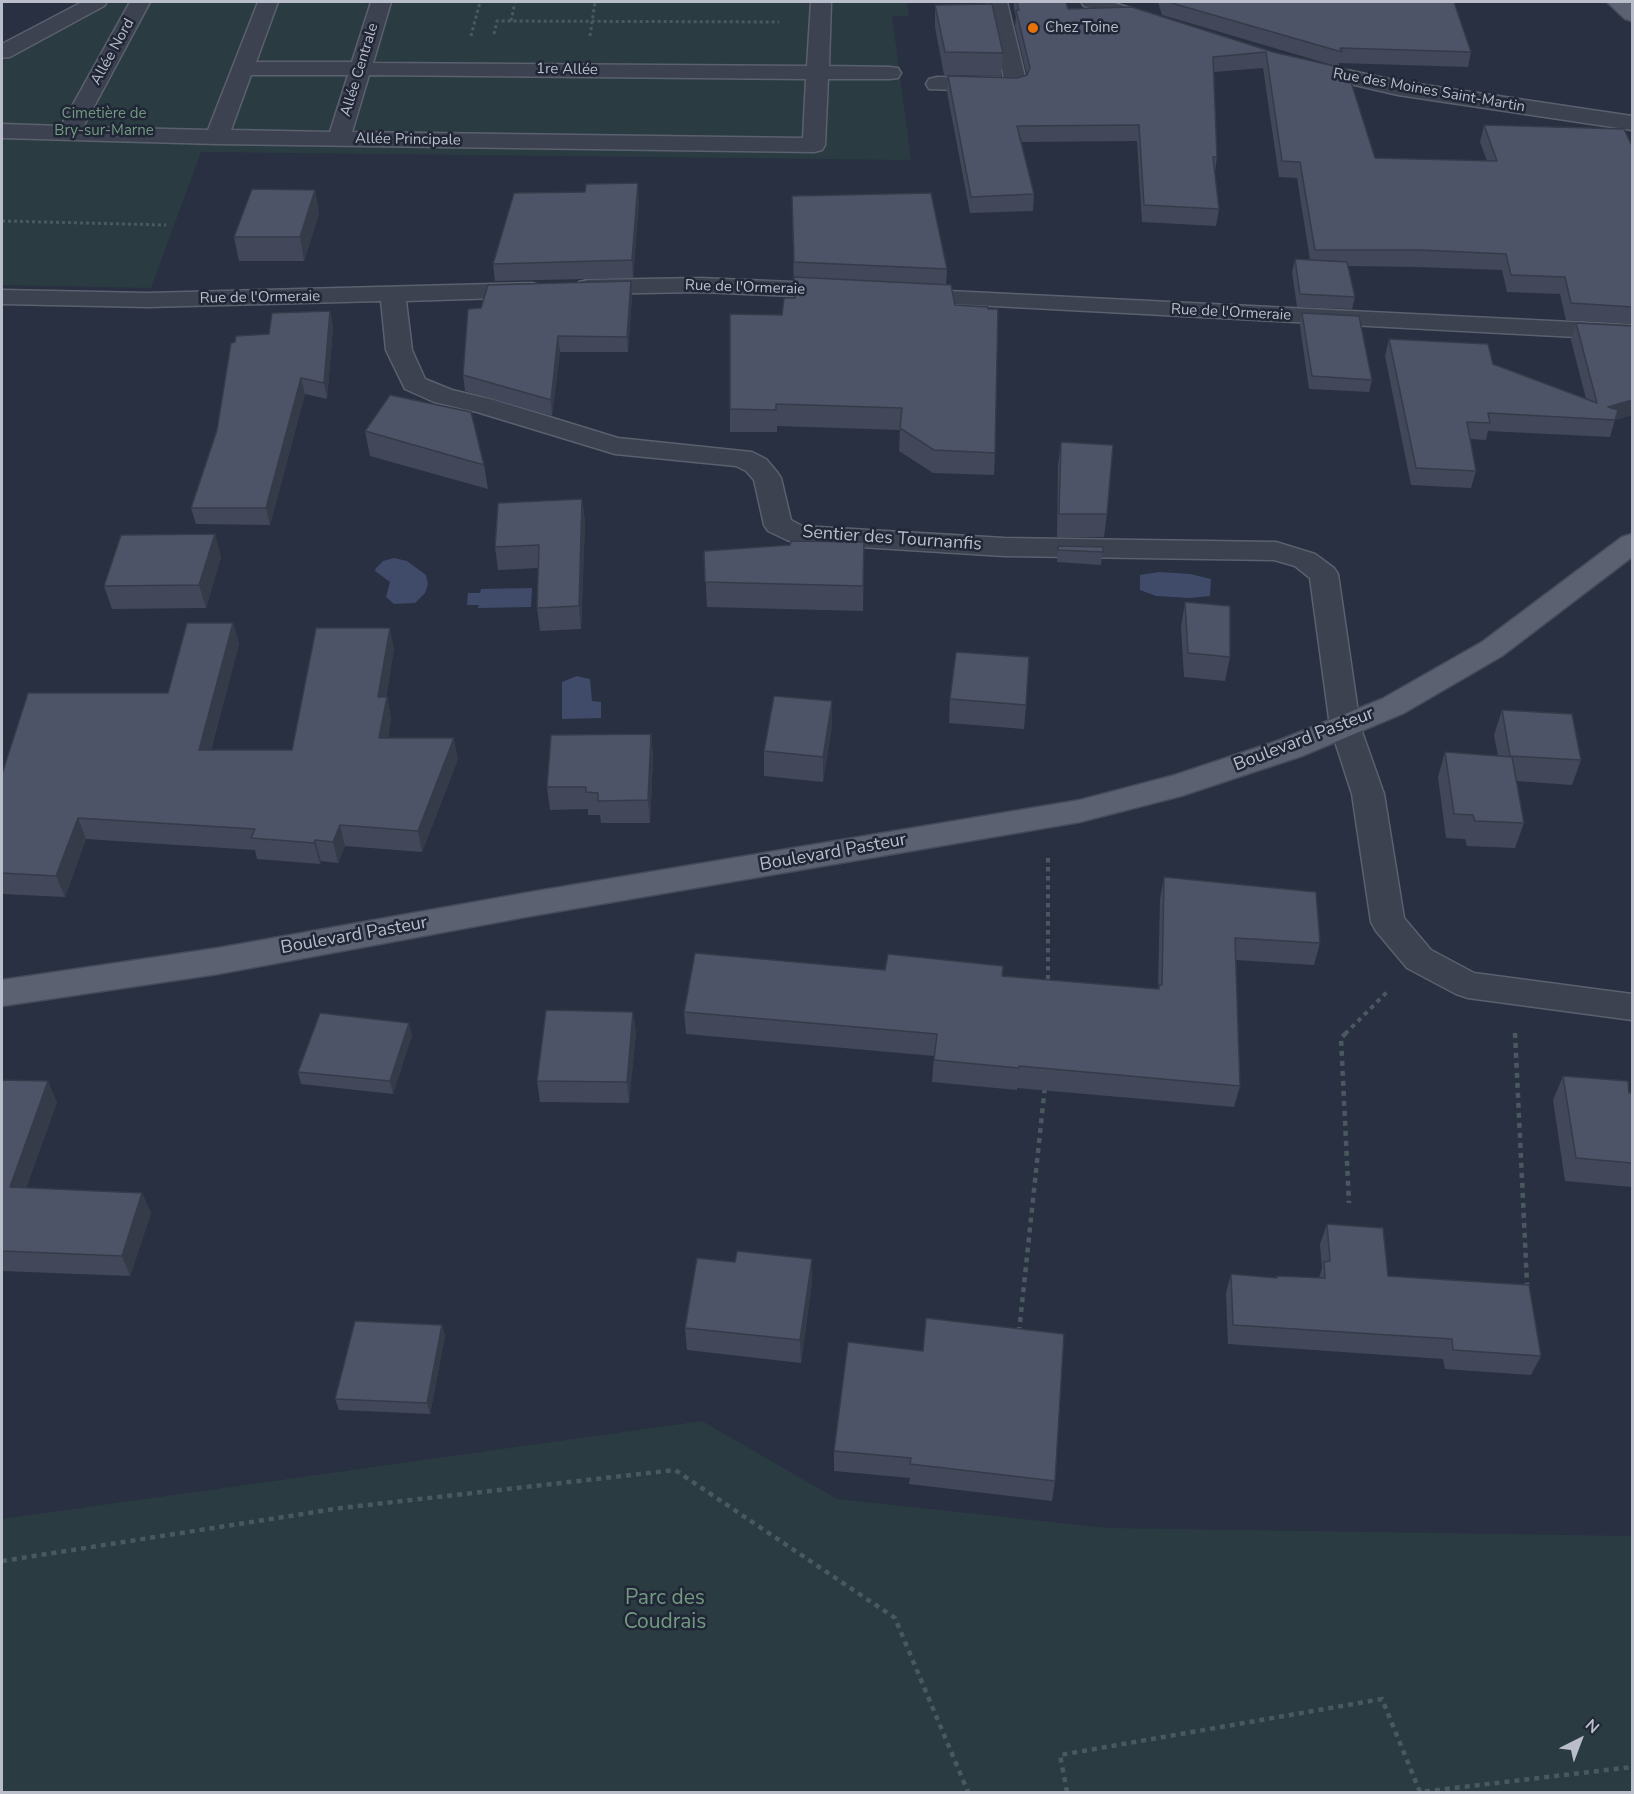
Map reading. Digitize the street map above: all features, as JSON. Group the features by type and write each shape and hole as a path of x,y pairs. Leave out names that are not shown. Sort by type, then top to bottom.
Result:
{"main road":[{"path":"1617,2 1632,15"},
{"name":"Boulevard Pasteur","path":"2,993 218,961 531,904 1080,811 1181,786 1292,748 1393,706 1492,649 1621,551 1632,520"}],"street":[{"path":"2,52 97,2"},
{"name":"Allée Nord","path":"68,133 140,2"},
{"path":"217,137 268,2"},
{"name":"Allée Centrale","path":"339,139 381,2"},
{"path":"937,84 1016,85 997,2"},
{"path":"1091,2 1169,26"},
{"path":"818,72 820,12"},
{"name":"Rue des Moines Saint-Martin","path":"1290,63 1398,88 1632,123"},
{"name":"1re Allée","path":"243,68 890,73"},
{"name":"Allée Principale","path":"8,131 217,137 814,145 818,72"},
{"path":"2,154 8,131"},
{"name":"Rue de l'Ormeraie","path":"2,297 148,300 700,285 1632,333"},
{"name":"Sentier des Tournanfis","path":"393,295 399,350 414,384 442,396 485,406 615,446 742,458 756,465 767,478 778,525 797,534 1004,547 1276,551 1305,560 1324,574 1345,726"},
{"path":"1345,726 1368,794 1388,922 1419,959 1468,985 1632,1006"}],"path":[{"path":"511,21 515,2"},
{"path":"486,69 497,21 820,12"},
{"path":"2,221 166,225"},
{"path":"1048,816 1048,995"},
{"path":"1349,1203 1341,1038 1419,959"},
{"path":"1514,991 1527,1284"},
{"path":"1019,1336 1046,1078"},
{"path":"2,1561 341,1508 675,1470 896,1618 968,1792"},
{"path":"1067,1792 1060,1755 1382,1699 1419,1792 1632,1767"}],"green space":[{"name":"Cimetière de Bry-sur-Marne","path":"113,2 907,2 909,16 892,16 911,160 201,152 151,288 2,285 2,62"},
{"name":"Parc des Coudrais","path":"702,1421 837,1499 1107,1528 1632,1536 1632,1792 2,1792 2,1519"}],"water":[{"path":"394,558 407,561 426,575 428,584 425,593 415,603 394,604 386,597 390,582 375,571 383,561"},
{"path":"1159,572 1190,574 1211,579 1210,596 1189,598 1156,596 1140,590 1140,575"},
{"path":"532,588 531,607 478,608 479,605 467,605 468,593 480,593 481,589"},
{"path":"577,676 590,679 592,701 601,702 601,718 562,719 562,682"}],"building":[{"path":"1017,2 1066,2 1068,9 1132,7 1273,52 1347,69 1375,158 1497,161 1484,125 1624,129 1632,146 1632,307 1571,303 1565,277 1511,275 1506,254 1421,250 1315,250 1300,162 1282,161 1266,52 1213,57 1217,157 1213,157 1219,209 1144,205 1139,125 1017,126 1034,194 971,197 948,76 1017,78 1027,75 1030,68 1016,10 1019,10"},
{"path":"1168,2 1454,2 1471,52 1340,48 1342,52"},
{"path":"992,4 1003,53 945,52 935,5"},
{"path":"638,183 632,260 493,264 514,193 585,192 586,184"},
{"path":"252,189 315,190 300,237 234,237"},
{"path":"931,193 947,269 794,262 792,196"},
{"path":"1295,259 1347,262 1355,297 1300,294"},
{"path":"794,277 951,285 955,305 998,309 995,453 934,450 900,428 902,408 776,404 776,410 730,409 730,314 782,315 784,298 795,298"},
{"path":"631,281 627,337 558,336 551,400 463,375 468,309 481,308 488,285"},
{"path":"330,311 324,383 301,378 266,508 191,508 217,430 231,343 235,342 236,336 269,334 272,313"},
{"path":"1302,313 1359,316 1372,380 1312,376"},
{"path":"1576,323 1632,326 1632,400 1608,407 1618,410 1615,420 1488,413 1490,423 1467,422 1476,471 1416,468 1389,339 1488,344 1493,364 1597,403"},
{"path":"390,395 471,412 484,465 365,431"},
{"path":"1061,442 1113,445 1107,514 1059,514"},
{"path":"582,499 579,606 537,608 539,545 495,547 498,503"},
{"path":"215,534 199,585 104,586 121,535"},
{"path":"791,541 864,542 863,586 705,582 704,551 790,545"},
{"path":"1058,546 1103,547 1103,552 1058,550"},
{"path":"1185,602 1230,606 1230,657 1188,653"},
{"path":"187,623 233,623 199,750 292,750 316,628 390,628 378,697 387,697 379,738 454,738 418,831 340,825 333,842 315,840 314,843 251,838 255,829 78,818 56,876 2,873 2,774 28,693 168,693"},
{"path":"956,652 1029,657 1026,705 950,699"},
{"path":"774,696 832,701 823,757 764,751"},
{"path":"1502,710 1572,714 1581,760 1510,756"},
{"path":"651,734 648,800 598,801 598,793 586,792 586,787 547,787 551,735"},
{"path":"1445,752 1512,757 1524,823 1475,821 1473,815 1454,814"},
{"path":"1164,877 1316,892 1320,943 1235,938 1240,1086 934,1060 937,1034 684,1012 695,953 885,970 888,954 1003,966 1002,976 1159,989 1159,985 1162,985"},
{"path":"546,1010 633,1012 627,1082 537,1081"},
{"path":"320,1013 409,1023 390,1081 298,1072"},
{"path":"1563,1076 1628,1081 1629,1093 1632,1093 1632,1163 1576,1158"},
{"path":"2,1080 48,1081 10,1187 142,1193 122,1256 2,1251"},
{"path":"1327,1224 1383,1228 1388,1276 1529,1285 1541,1356 1453,1350 1452,1339 1233,1325 1231,1274 1277,1278 1277,1276 1325,1278 1324,1262 1330,1261"},
{"path":"737,1251 812,1259 800,1340 685,1328 697,1258 735,1262"},
{"path":"926,1318 1064,1334 1055,1481 910,1464 911,1458 834,1451 848,1342 923,1351"},
{"path":"355,1321 442,1325 427,1403 335,1399"}],"place":[{"name":"Chez Toine","path":"1033,28"}]}
